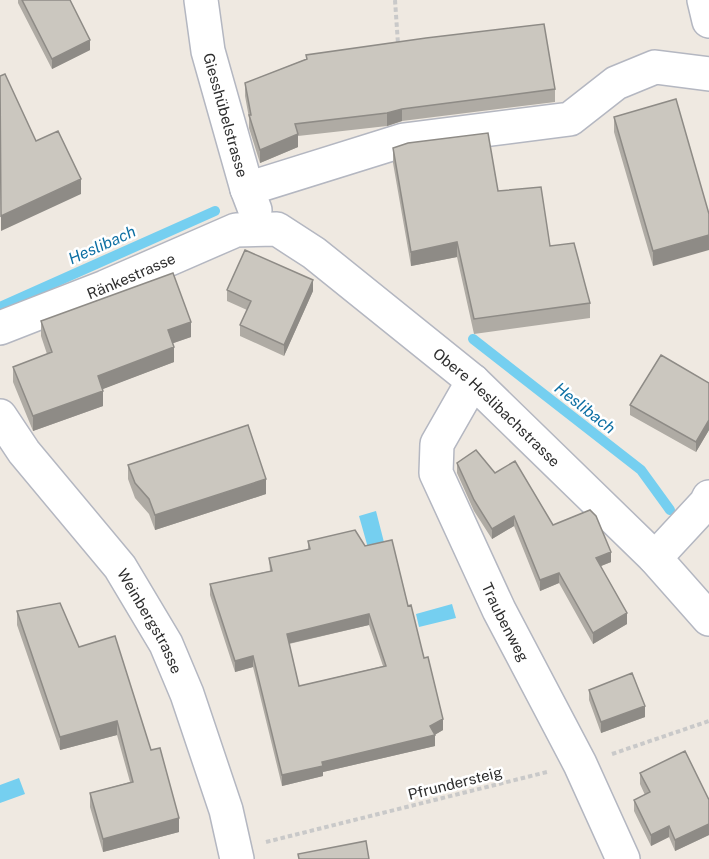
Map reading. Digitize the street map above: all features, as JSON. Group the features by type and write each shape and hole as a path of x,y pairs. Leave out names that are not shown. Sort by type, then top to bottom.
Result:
{"street":[{"name":"Giesshübelstrasse","path":"201,0 208,51 247,189 262,228"},
{"path":"704,0 709,21"},
{"path":"247,189 404,140 570,119 616,83 655,67 709,74"},
{"name":"Ränkestrasse","path":"0,328 105,288 236,230 262,228"},
{"name":"Obere Heslibachstrasse","path":"262,228 277,229 314,253 473,381 655,558 709,619"},
{"name":"Traubenweg","path":"473,381 437,444 436,473 500,610 580,764 623,859"},
{"name":"Weinbergstrasse","path":"0,416 24,452 120,567 166,644 187,694 226,810 236,855"},
{"path":"655,558 709,497"}],"path":[{"path":"395,0 398,46"},
{"name":"Pfrundersteig","path":"236,855 580,764 709,722"}],"water":[{"path":"376,511 386,550 370,555 359,516"},
{"path":"452,604 456,618 419,627 416,614"},
{"path":"19,778 25,794 0,803 0,785"}],"building":[{"path":"22,0 70,0 90,40 52,59"},
{"path":"544,24 555,89 295,124 298,134 260,150 249,115 251,115 245,83 307,59 306,55"},
{"path":"5,74 36,141 58,131 81,179 1,216 0,76"},
{"path":"676,99 709,214 709,235 653,251 614,117"},
{"path":"488,133 498,191 541,187 550,246 574,243 590,303 474,319 457,242 411,252 393,148 408,143"},
{"path":"245,250 313,280 284,345 240,325 251,301 227,290"},
{"path":"173,273 191,322 168,330 174,347 98,376 103,391 33,416 13,367 52,352 41,321"},
{"path":"661,355 709,383 709,420 696,442 630,405"},
{"path":"248,425 266,479 155,515 149,499 135,483 128,465"},
{"path":"476,450 495,473 515,461 553,525 590,510 596,516 611,552 596,558 627,613 593,633 559,573 540,580 514,516 492,529 474,500 457,463"},
{"path":"355,530 365,546 392,540 408,606 411,605 424,658 428,657 443,719 430,726 435,735 322,762 323,766 282,775 253,656 235,661 210,584 272,571 269,558 310,549 308,541","holes":["369,614 386,666 299,686 287,634"]},
{"path":"60,603 79,647 115,636 151,750 160,748 179,818 103,839 90,793 133,782 117,721 60,737 17,611"},
{"path":"632,673 645,706 601,722 589,690"},
{"path":"685,751 709,800 709,824 675,840 669,826 651,835 634,800 650,792 640,773"},
{"path":"366,841 369,859 299,859 298,854"}],"waterway":[{"name":"Heslibach","path":"0,307 215,211"},
{"name":"Heslibach","path":"473,339 641,470 670,510"}]}
